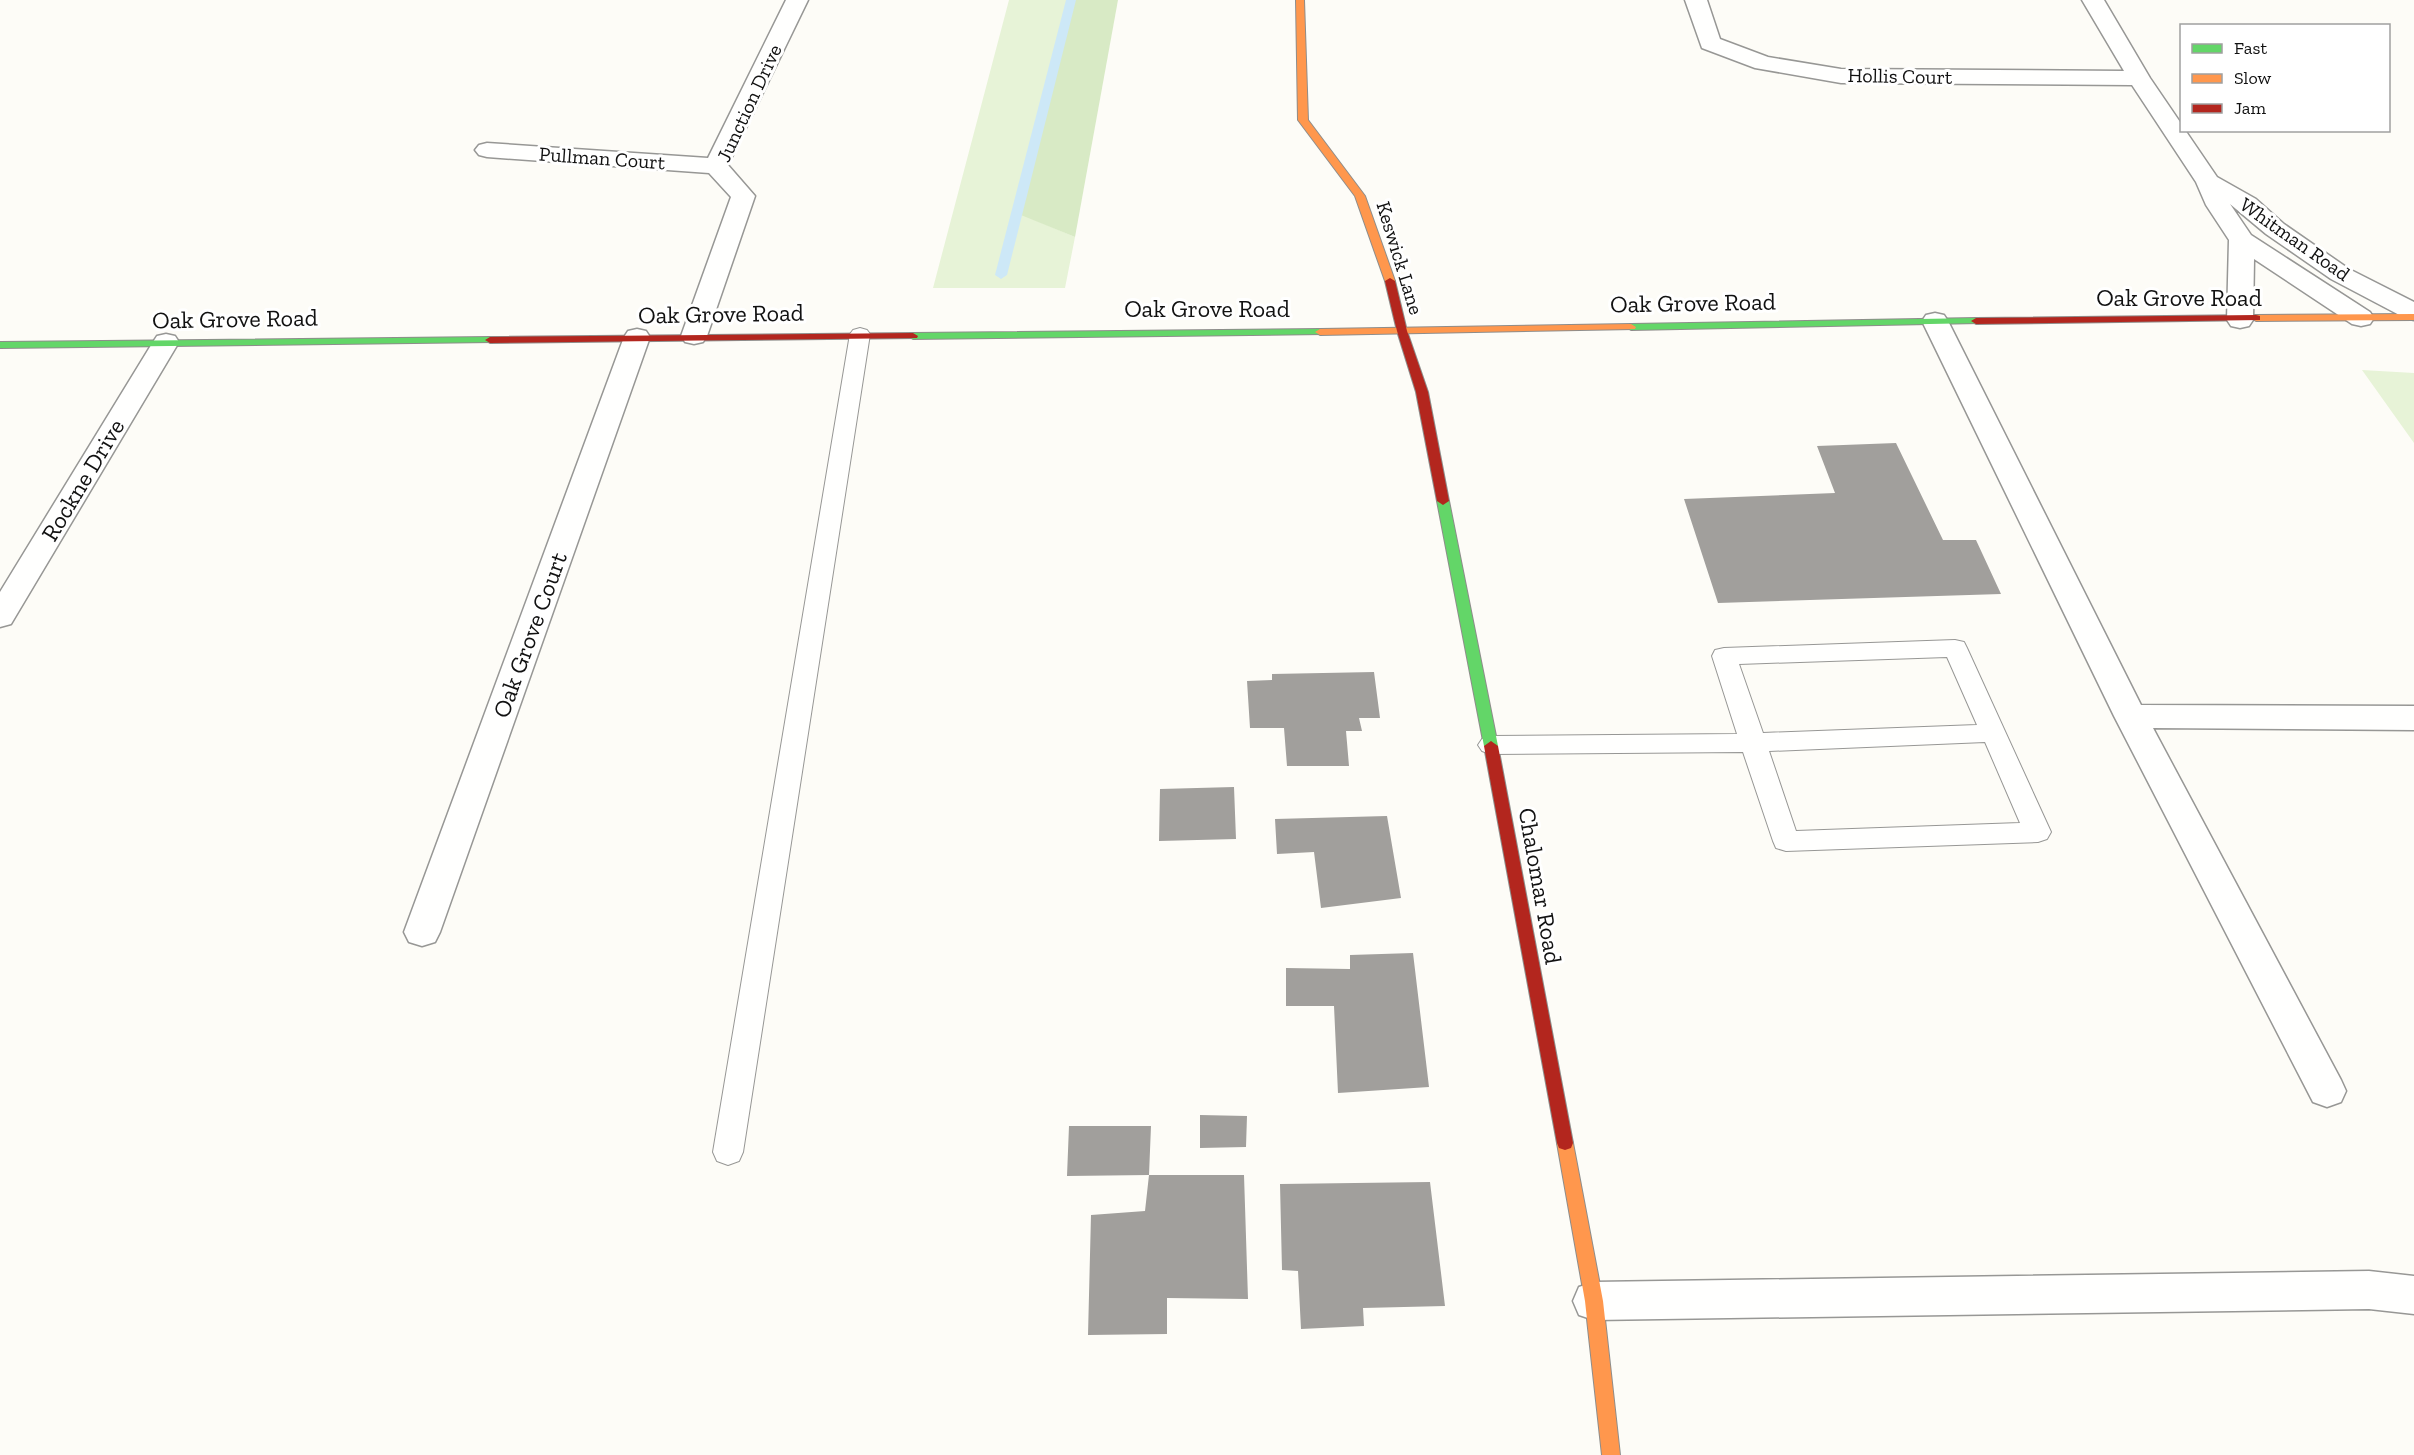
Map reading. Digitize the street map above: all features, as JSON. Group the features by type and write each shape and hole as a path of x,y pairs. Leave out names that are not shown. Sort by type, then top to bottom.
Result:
{"main road":[{"name":"Keswick Lane","path":"1300,0 1303,120 1360,196 1390,280 1402,331"},
{"name":"Oak Grove Road","path":"0,345 860,334 1402,331 1935,321 2414,317"},
{"name":"Whitman Road","path":"2361,318 2393,332"},
{"name":"Chalomar Road","path":"1402,331 1422,392 1491,745 1594,1300 1611,1455"}],"street":[{"name":"Junction Drive","path":"694,336 742,196 716,166 797,0"},
{"name":"Hollis Court","path":"1696,0 1710,43 1763,63 1841,76 2139,78"},
{"name":"Whitman Road","path":"2093,0 2139,78 2208,182 2218,205 2242,240 2361,318"},
{"name":"Pullman Court","path":"487,150 716,166"},
{"name":"Whitman Road","path":"2208,182 2247,204 2275,228 2340,274 2414,312"},
{"name":"Whitman Road","path":"2240,320 2242,240"},
{"path":"1935,321 2130,716 2327,1091"},
{"name":"Oak Grove Court","path":"422,932 637,337"},
{"name":"Rockne Drive","path":"0,617 166,342"},
{"path":"2130,716 2414,718"},
{"path":"1594,1300 2369,1290 2414,1295"}],"lane":[{"path":"728,1152 860,334"},
{"path":"1955,648 2038,832 1786,841 1753,743 1724,656 1955,648"},
{"path":"1491,745 1753,743 1994,733"}],"green space":[{"path":"1009,0 1071,0 1016,212 1075,237 1065,288 933,288"},
{"path":"1071,0 1118,0 1075,237 1016,213"},
{"path":"2362,370 2414,373 2414,443"}],"building":[{"path":"1896,443 1943,540 1976,540 2001,594 1718,603 1684,499 1835,493 1817,446"},
{"path":"1374,672 1380,718 1359,718 1362,731 1346,731 1349,766 1287,766 1284,728 1250,728 1247,681 1272,680 1272,674"},
{"path":"1234,787 1236,839 1159,841 1160,789"},
{"path":"1387,816 1401,898 1321,908 1314,852 1277,854 1275,819"},
{"path":"1413,953 1429,1087 1338,1093 1334,1006 1286,1006 1286,968 1350,969 1350,955"},
{"path":"1200,1115 1247,1116 1246,1147 1200,1148"},
{"path":"1069,1126 1151,1126 1149,1175 1067,1176"},
{"path":"1149,1175 1244,1175 1248,1299 1167,1298 1167,1334 1088,1335 1091,1215 1145,1211"},
{"path":"1430,1182 1445,1306 1363,1308 1364,1326 1301,1329 1298,1271 1282,1270 1280,1184"}],"waterway":[{"path":"1001,275 1071,0"}],"traffic: fast":[{"path":"1631,327 1976,321"},
{"path":"913,336 1320,332"},
{"path":"0,345 490,340"},
{"path":"1443,501 1491,746"}],"traffic: slow":[{"path":"1300,0 1303,120 1360,196 1390,281"},
{"path":"2256,318 2414,317"},
{"path":"1320,332 1631,327"},
{"path":"1565,1143 1594,1301 1611,1455"}],"traffic: jam":[{"path":"1390,281 1402,331 1422,392 1443,501"},
{"path":"1976,321 2256,318"},
{"path":"490,340 913,336"},
{"path":"1491,746 1565,1143"}]}
